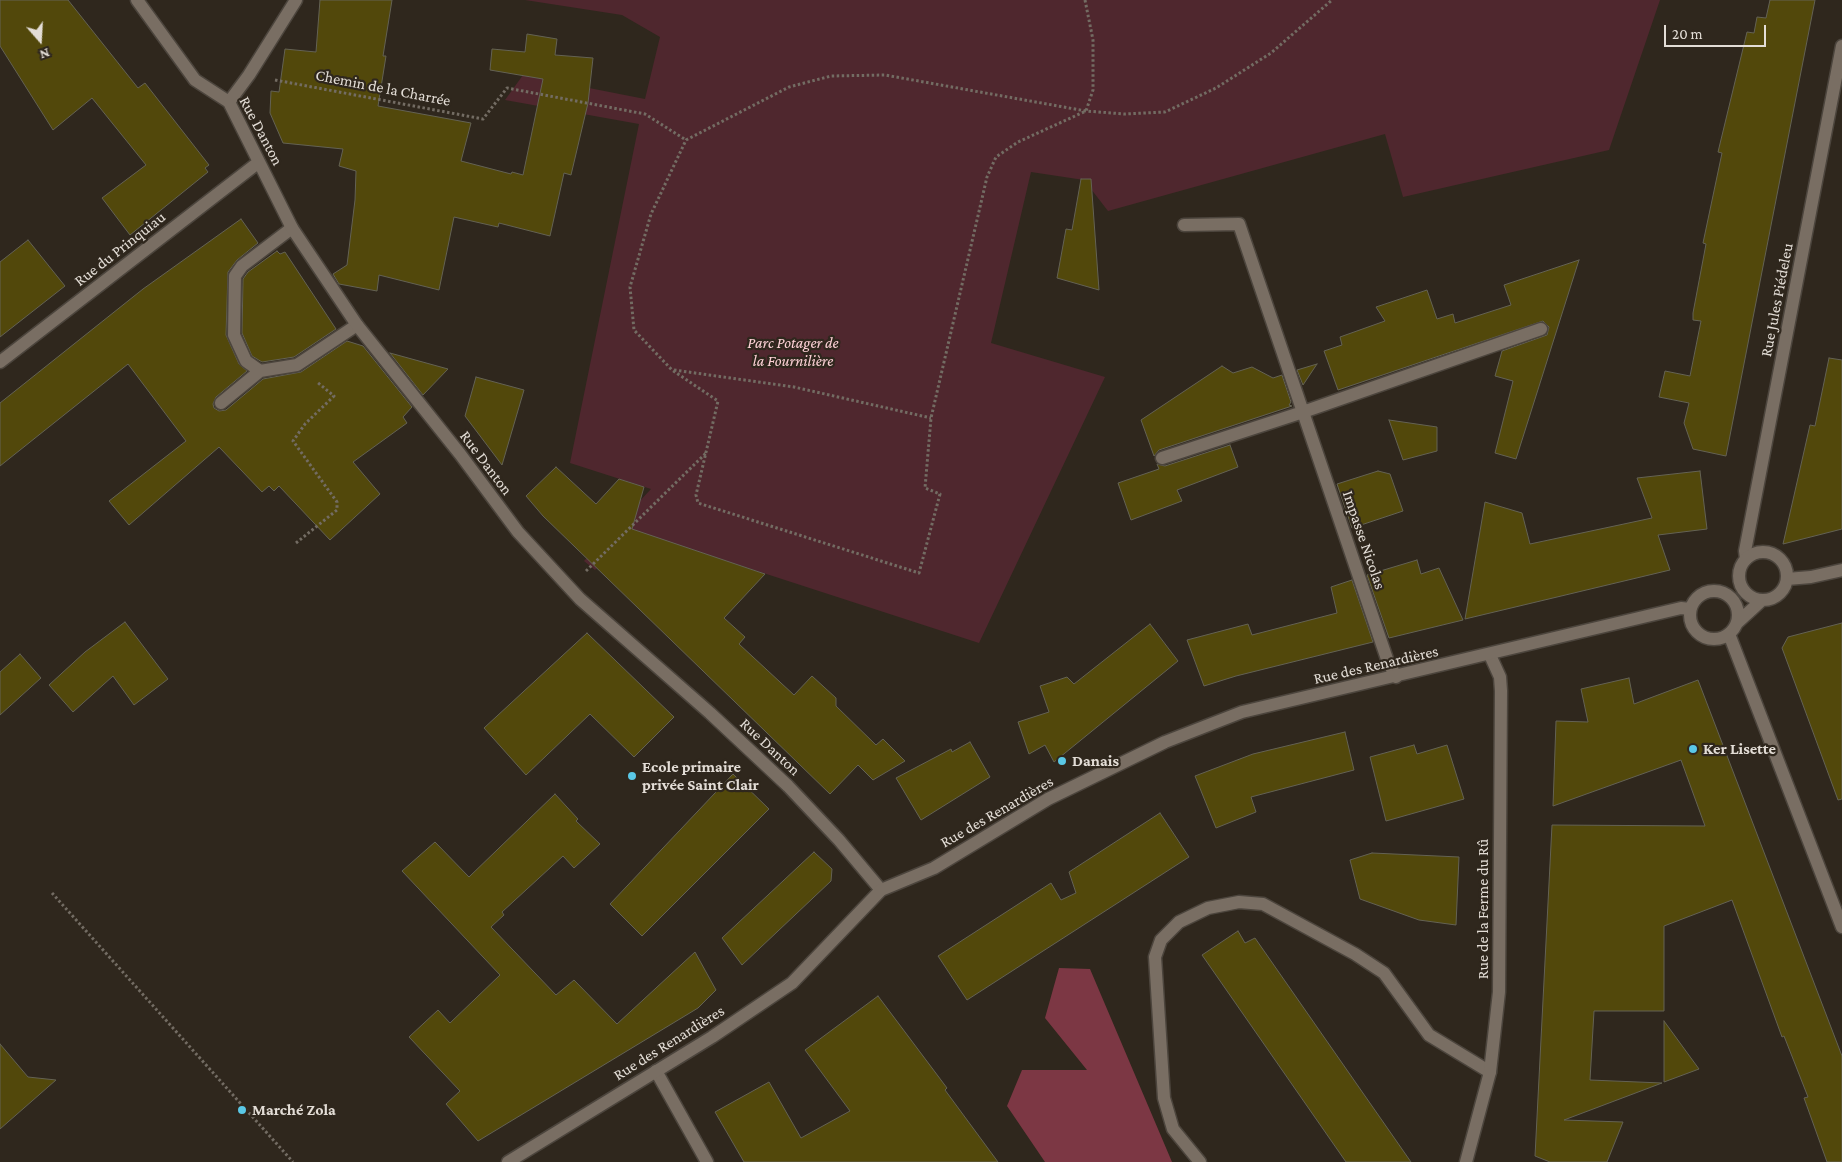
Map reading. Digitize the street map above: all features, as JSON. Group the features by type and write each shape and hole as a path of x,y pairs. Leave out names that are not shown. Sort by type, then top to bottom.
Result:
{"street":[{"name":"Rue Danton","path":"137,0 195,80 230,102 292,228 357,325 460,454 518,532 570,588 788,786 839,840 882,890"},
{"path":"230,102 296,0"},
{"name":"Rue Jules Piédeleu","path":"1746,559 1745,551 1842,46"},
{"name":"Rue du Prinquiau","path":"0,362 259,162"},
{"name":"Impasse Nicolas","path":"1184,225 1238,224 1387,659 1396,677"},
{"path":"260,371 246,361 234,335 235,276 242,266 292,228"},
{"path":"221,403 260,371 298,365 357,325"},
{"path":"1162,458 1303,412 1540,329"},
{"path":"1719,592 1739,573 1746,559 1760,552 1769,552 1776,556 1786,568 1787,579 1782,592 1776,597 1761,601 1737,623 1729,634 1720,639 1712,639 1698,634 1690,620 1690,609 1697,598 1703,593 1719,592 1733,600 1738,615 1737,623"},
{"path":"1787,579 1811,577 1842,570"},
{"path":"1739,573 1739,581 1747,595 1761,601"},
{"name":"Rue des Renardières","path":"508,1162 712,1038 792,984 882,890 934,868 1048,799 1165,742 1242,712 1490,655 1681,608 1690,609"},
{"path":"1729,634 1842,927"},
{"name":"Rue de la Ferme du Rû","path":"1466,1162 1490,1072 1499,992 1501,691 1500,677 1490,655"},
{"path":"1200,1162 1173,1128 1164,1098 1155,958 1161,940 1179,922 1208,908 1239,902 1263,904 1355,954 1384,973 1429,1035 1490,1072"},
{"path":"656,1071 707,1162"}],"path":[{"path":"1085,0 1093,40 1093,90 1086,111 1018,142 996,157 987,176 931,418 925,488 940,494 919,573 698,504 696,495 718,400 672,370 634,330 630,288 651,214 686,140 788,87 831,76 884,75 1086,111 1124,114 1165,112 1216,88 1271,53 1332,0"},
{"name":"Chemin de la Charrée","path":"249,75 483,119 508,88 521,92 645,114 686,140"},
{"path":"296,543 337,510 337,502 294,441 305,424 334,396 298,365"},
{"path":"672,370 794,387 931,418"},
{"path":"570,588 706,452"},
{"path":"52,893 293,1162"}],"green space":[{"name":"Parc Potager de la Fournilière","path":"525,0 1660,0 1609,150 1403,197 1385,134 1108,211 1084,180 1031,172 991,343 1105,377 979,643 634,531 595,570 584,561 651,489 570,463 639,124 505,100 523,75 645,99 660,37 622,15"}],"shaded area":[{"path":"1059,968 1090,969 1172,1162 1045,1162 1007,1106 1022,1070 1087,1070 1045,1018"}],"building":[{"path":"0,0 68,0 138,88 145,83 209,165 205,168 208,172 130,235 102,198 146,165 92,98 53,130 0,46"},
{"path":"320,0 392,0 383,56 386,56 378,106 471,123 461,161 511,174 512,172 523,175 543,79 490,70 492,49 525,52 527,34 557,39 555,55 593,58 588,103 571,175 564,173 550,236 499,223 498,227 454,217 439,290 379,275 377,291 339,284 333,274 347,265 355,200 356,171 339,166 343,149 283,143 270,113 271,91 279,92 285,49 316,52"},
{"path":"1770,0 1815,0 1726,456 1693,449 1684,423 1689,403 1659,397 1665,371 1690,376 1701,321 1693,320 1693,313 1706,244 1703,243 1722,153 1718,152 1747,32 1754,33 1757,17 1766,18"},
{"path":"1081,179 1091,179 1099,290 1057,278 1066,229 1072,230"},
{"path":"241,219 258,243 237,260 228,272 226,335 239,364 247,371 216,397 213,404 214,408 219,411 226,410 263,379 301,372 347,341 363,346 412,407 403,417 407,423 353,462 380,494 330,540 279,486 274,491 269,486 262,492 219,447 129,525 109,501 186,441 128,364 0,466 0,403 143,289"},
{"path":"28,240 65,286 0,337 0,262"},
{"path":"277,251 280,254 285,252 336,329 294,357 262,362 252,356 242,333 243,279 248,272"},
{"path":"1579,260 1516,459 1495,453 1513,381 1495,376 1502,351 1547,335 1549,327 1543,321 1338,390 1324,351 1342,345 1340,337 1385,321 1376,307 1427,290 1437,319 1453,314 1455,323 1511,305 1504,285"},
{"path":"390,353 448,369 423,395"},
{"path":"1829,358 1842,360 1842,529 1783,544 1810,425 1815,426"},
{"path":"1317,364 1303,385 1297,370"},
{"path":"1222,366 1233,373 1252,367 1273,378 1282,375 1291,402 1289,405 1292,406 1159,450 1154,456 1141,420"},
{"path":"476,377 524,390 502,465 465,416"},
{"path":"1389,420 1437,427 1437,451 1403,460"},
{"path":"1230,445 1238,467 1177,490 1182,501 1131,520 1118,483 1159,469 1157,464 1165,466"},
{"path":"556,467 596,504 619,479 644,487 632,529 765,574 724,618 745,637 739,644 794,695 812,676 836,698 836,706 876,745 883,739 905,761 873,780 858,765 830,794 543,516 526,496"},
{"path":"1378,471 1390,474 1403,511 1352,528 1337,484"},
{"path":"1700,471 1707,529 1658,535 1670,570 1465,619 1485,502 1522,513 1530,544 1652,518 1637,478"},
{"path":"1417,560 1421,574 1439,568 1463,620 1389,638 1367,575"},
{"path":"1352,580 1373,642 1236,676 1204,686 1187,640 1248,624 1252,635 1337,613 1331,587"},
{"path":"125,622 168,679 134,705 113,676 73,712 49,685 85,652"},
{"path":"1842,623 1842,799 1838,800 1782,648 1788,637"},
{"path":"1150,624 1178,661 1054,762 1045,745 1029,754 1018,722 1049,712 1040,686 1067,677 1074,684"},
{"path":"587,633 674,717 634,757 590,714 526,775 484,728"},
{"path":"20,654 41,678 0,715 0,672"},
{"path":"1629,678 1634,704 1698,680 1842,1056 1842,1162 1827,1162 1804,1098 1808,1097 1784,1036 1782,1037 1732,900 1664,926 1664,1011 1594,1011 1590,1080 1662,1083 1564,1120 1623,1122 1607,1162 1550,1162 1535,1156 1552,825 1705,826 1681,760 1553,806 1556,721 1588,722 1581,689"},
{"path":"1345,732 1354,770 1251,797 1256,812 1216,828 1195,776 1253,754"},
{"path":"970,742 990,777 921,820 896,778 951,749 952,752"},
{"path":"1414,745 1417,754 1447,745 1464,799 1386,821 1370,757"},
{"path":"733,774 769,809 642,936 610,904"},
{"path":"555,794 578,819 576,821 600,844 574,868 563,856 502,912 504,915 491,927 556,995 574,980 617,1024 695,952 716,990 698,1008 478,1141 446,1104 460,1091 409,1037 438,1010 450,1023 500,975 402,871 435,842 469,877"},
{"path":"1160,813 1189,857 967,1000 938,956 1051,883 1061,900 1076,893 1069,872"},
{"path":"814,852 832,869 831,881 742,965 722,938"},
{"path":"1372,853 1459,857 1456,925 1419,920 1360,899 1350,860"},
{"path":"1238,931 1245,943 1255,938 1411,1162 1346,1162 1202,955"},
{"path":"878,996 947,1088 945,1090 998,1162 744,1162 715,1112 769,1082 801,1138 850,1111 805,1050"},
{"path":"1664,1021 1699,1069 1664,1082"},
{"path":"0,1044 28,1077 56,1080 0,1129"}],"place":[{"name":"Ker Lisette","path":"1693,749"},
{"name":"Danais","path":"1062,761"},
{"name":"Ecole primaire privée Saint Clair","path":"632,776"},
{"name":"Marché Zola","path":"242,1110"}]}
